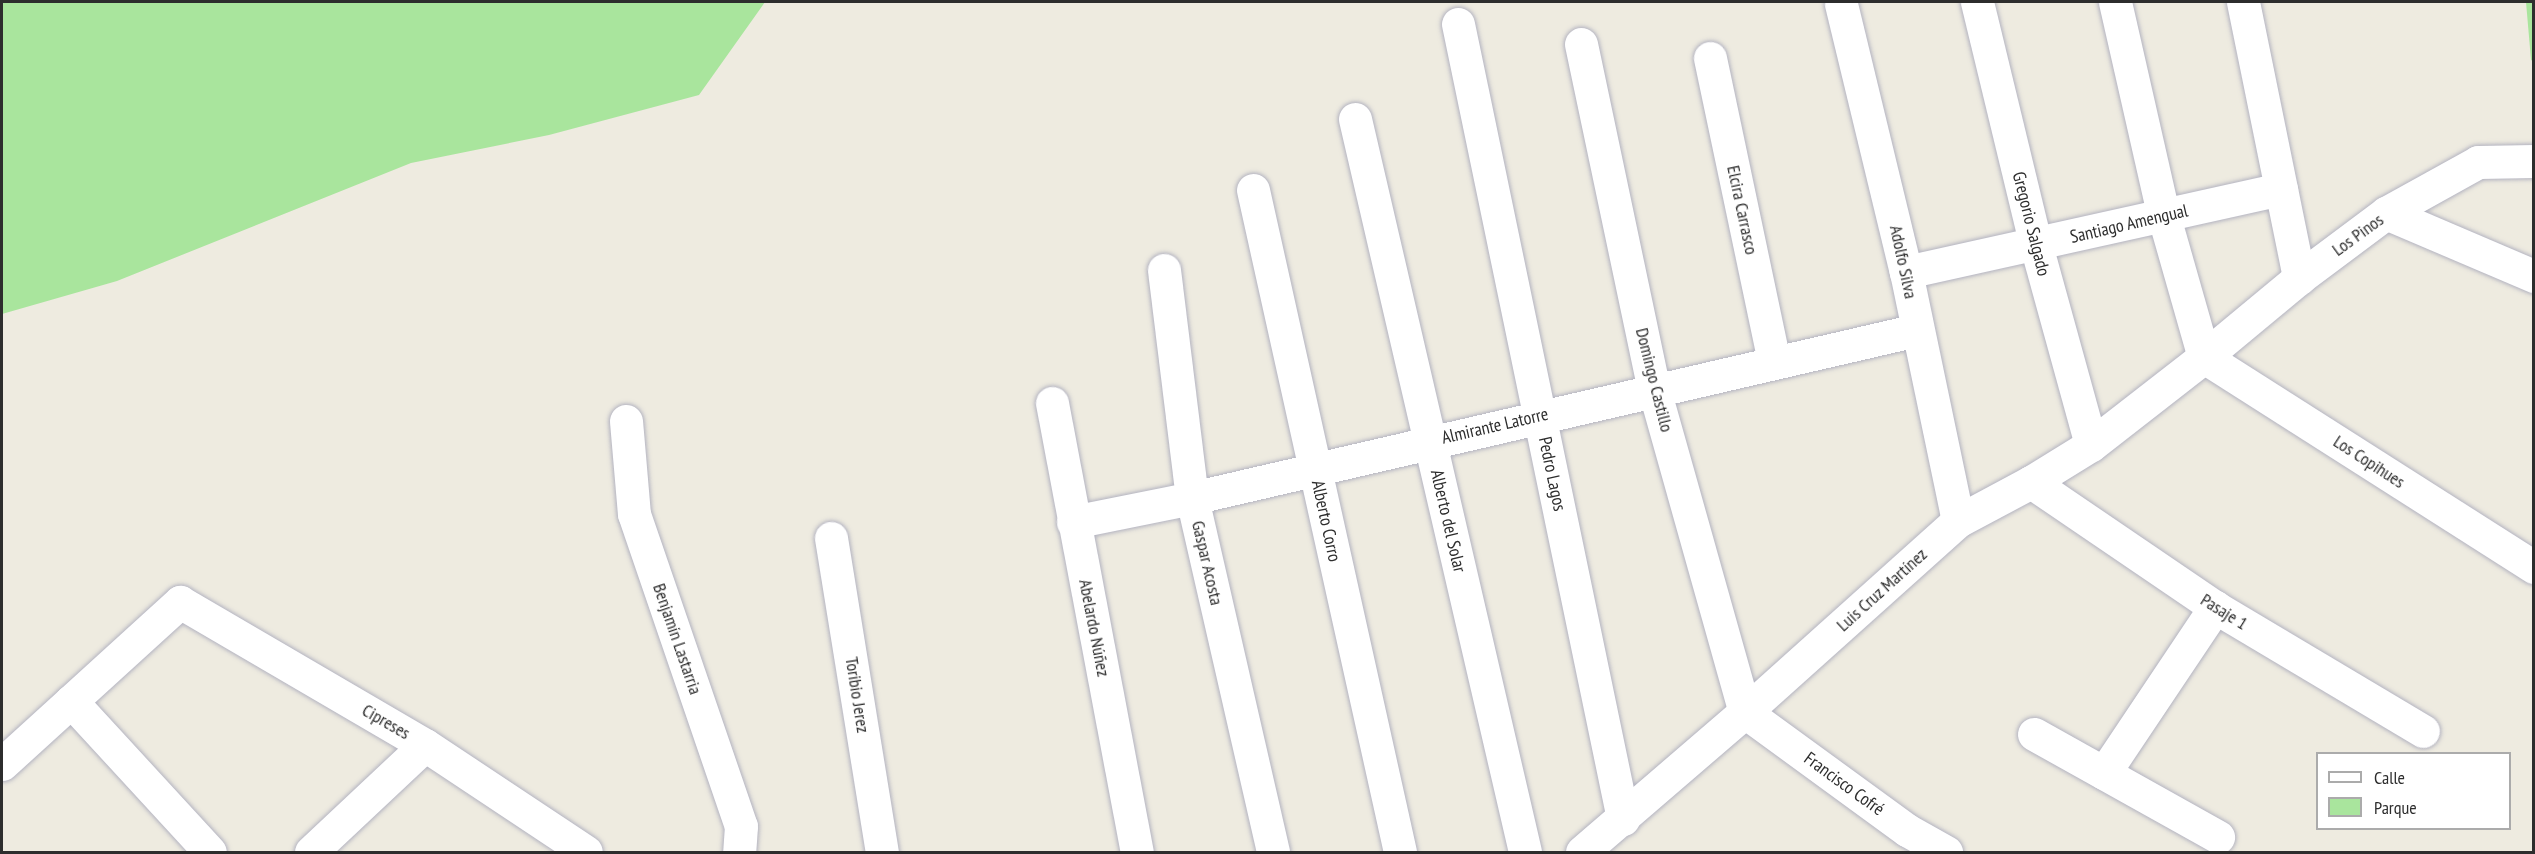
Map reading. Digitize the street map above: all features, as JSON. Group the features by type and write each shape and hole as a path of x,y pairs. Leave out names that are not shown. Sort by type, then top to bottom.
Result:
{"street":[{"name":"Gregorio Salgado","path":"1977,2 2036,246 2091,445"},
{"path":"2115,2 2164,217 2204,357"},
{"path":"2243,2 2300,278"},
{"name":"Adolfo Silva","path":"1841,4 1906,272 1958,521"},
{"name":"Pedro Lagos","path":"1458,24 1623,819"},
{"name":"Domingo Castillo","path":"1581,44 1654,389 1745,712"},
{"name":"Elcira Carrasco","path":"1710,58 1774,362"},
{"name":"Alberto del Solar","path":"1355,118 1526,852"},
{"name":"Los Pinos","path":"2204,357 2300,278 2386,213 2478,162 2534,161"},
{"name":"Santiago Amengual","path":"1906,272 2036,246 2281,189"},
{"name":"Alberto Corro","path":"1253,190 1400,852"},
{"path":"2386,213 2534,276"},
{"name":"Gaspar Acosta","path":"1164,270 1192,498 1273,852"},
{"name":"Almirante Latorre","path":"1073,522 1192,498 1654,389 1917,330"},
{"name":"Luis Cruz Martínez","path":"1582,852 1745,712 1958,521 2031,482 2091,445 2204,357"},
{"name":"Los Copihues","path":"2204,357 2534,567"},
{"name":"Abelardo Núñez","path":"1052,403 1137,852"},
{"name":"Benjamín Lastarria","path":"626,421 634,514 741,826 739,852"},
{"name":"Pasaje 1","path":"2031,482 2215,607 2423,731"},
{"name":"Toribio Jerez","path":"831,538 882,852"},
{"name":"Cipreses","path":"71,701 180,602 425,745 586,852"},
{"path":"2104,773 2215,607"},
{"path":"2,764 71,701 210,852"},
{"name":"Francisco Cofré","path":"1745,712 1900,841 1946,852"},
{"path":"2034,734 2218,837"},
{"path":"311,852 425,745"}],"green space":[{"path":"2,2 765,2 699,95 549,135 411,163 117,281 2,314"},
{"path":"2526,2 2533,2 2533,61 2531,60"}]}
